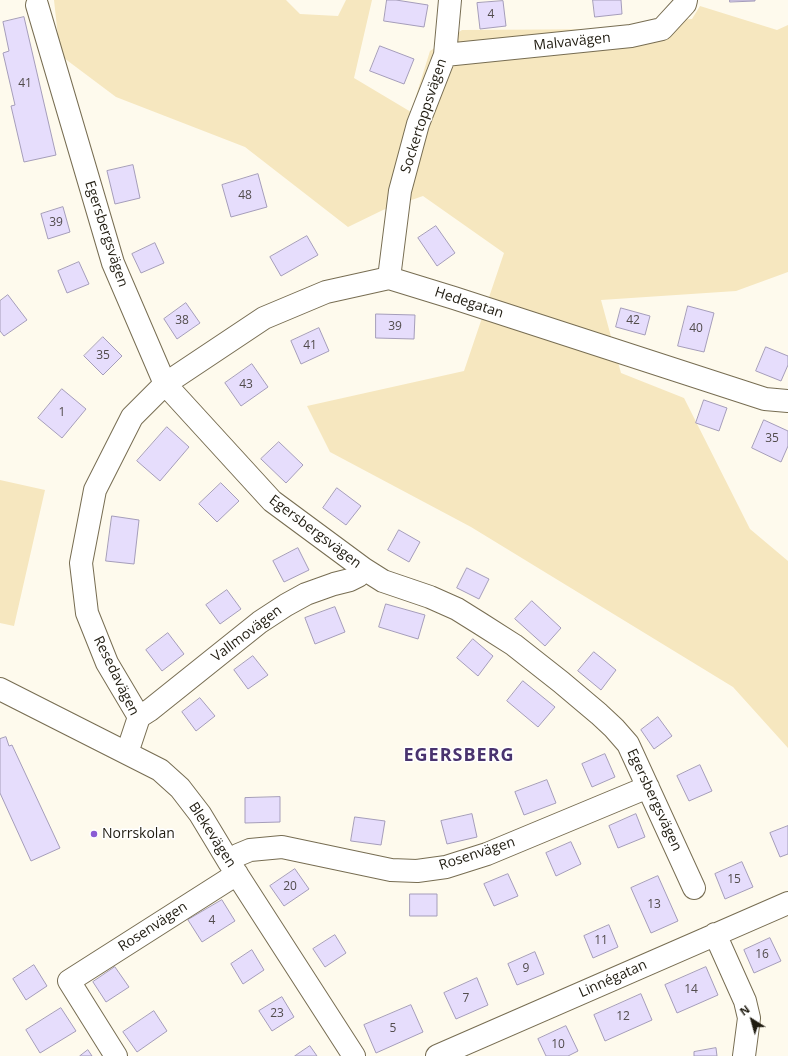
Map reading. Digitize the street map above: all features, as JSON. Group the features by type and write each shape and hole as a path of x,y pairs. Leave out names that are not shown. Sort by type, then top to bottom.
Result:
{"street":[{"name":"Sockertoppsvägen","path":"389,278 400,191 418,124 445,55 450,0"},
{"name":"Malvavägen","path":"445,55 630,36 662,28 685,4 686,0"},
{"name":"Egersbergsvägen","path":"37,5 113,263 165,384 272,502 364,569 383,580 430,597 456,609 514,645 561,682 614,728 628,744 694,888"},
{"name":"Hedegatan","path":"165,384 264,318 326,292 389,278 765,399 788,401"},
{"name":"Resedavägen","path":"127,753 139,717 107,663 87,613 81,563 95,490 132,417 165,384"},
{"name":"Vallmovägen","path":"139,717 150,710 260,622 306,594 350,580 358,576 364,569"},
{"name":"Blekevägen","path":"0,689 160,770 180,788 200,814 354,1056"},
{"name":"Rosenvägen","path":"116,1056 69,981 233,868 238,855 250,850 282,847 391,870 417,871 446,867 487,854 648,787"},
{"name":"Linnégatan","path":"437,1056 788,903"},
{"path":"715,934 745,1001 749,1018 744,1056"}],"shaded area":[{"path":"54,0 286,0 300,14 338,16 346,0 372,0 354,78 411,112 430,51 462,30 621,29 657,21 692,19 700,6 777,30 788,25 788,272 736,291 601,300 621,373 684,398 750,529 788,561 788,748 733,687 471,527 330,452 307,406 464,371 504,253 423,196 383,210 348,227 245,147 116,97 60,55"},
{"path":"0,480 45,490 14,626 0,623"}],"building":[{"path":"387,0 428,5 424,27 384,21"},
{"path":"593,0 621,0 622,14 595,17"},
{"path":"730,0 755,0 755,1 730,2"},
{"path":"503,1 506,26 480,29 477,3"},
{"path":"24,17 56,155 24,162 11,106 15,105 3,53 9,51 3,22"},
{"path":"380,46 414,59 404,84 370,71"},
{"path":"133,165 140,198 115,204 107,171"},
{"path":"258,174 267,207 231,217 222,185"},
{"path":"63,207 70,232 48,239 41,214"},
{"path":"436,226 455,253 437,266 418,238"},
{"path":"307,236 318,255 281,276 270,257"},
{"path":"155,243 164,263 141,273 132,254"},
{"path":"79,262 89,284 67,293 58,271"},
{"path":"8,295 27,320 4,336 0,331 0,301"},
{"path":"186,303 200,323 177,339 164,319"},
{"path":"688,306 714,313 704,352 678,346"},
{"path":"621,308 650,316 645,335 616,327"},
{"path":"376,314 415,315 414,339 376,338"},
{"path":"319,328 329,351 301,364 291,341"},
{"path":"103,337 122,356 103,375 84,356"},
{"path":"766,347 788,356 788,365 781,381 756,371"},
{"path":"252,364 268,387 241,406 225,383"},
{"path":"62,389 86,409 62,438 38,418"},
{"path":"704,400 727,408 719,431 696,423"},
{"path":"764,420 788,431 788,446 781,462 752,448"},
{"path":"167,427 189,447 160,481 137,461"},
{"path":"279,442 303,465 286,483 261,459"},
{"path":"221,483 239,501 217,522 199,504"},
{"path":"337,488 361,506 346,525 323,508"},
{"path":"112,516 139,520 134,564 106,561"},
{"path":"399,530 420,542 409,562 388,550"},
{"path":"298,548 309,570 284,582 273,561"},
{"path":"467,568 489,579 479,599 457,588"},
{"path":"227,590 241,609 220,624 206,605"},
{"path":"532,601 561,628 545,646 515,619"},
{"path":"386,604 425,615 418,639 379,627"},
{"path":"335,607 345,632 315,644 305,618"},
{"path":"168,633 184,654 162,671 146,650"},
{"path":"473,639 493,656 478,676 457,658"},
{"path":"594,652 616,670 601,690 578,671"},
{"path":"253,656 268,675 248,689 234,670"},
{"path":"523,681 555,707 538,727 507,701"},
{"path":"200,698 215,716 196,731 182,712"},
{"path":"658,717 672,736 654,749 641,730"},
{"path":"6,737 9,746 12,745 60,848 31,861 0,793 0,739"},
{"path":"605,754 615,777 592,787 582,764"},
{"path":"700,765 712,791 689,801 677,776"},
{"path":"547,780 556,803 524,815 515,792"},
{"path":"280,797 280,822 245,823 245,798"},
{"path":"472,814 477,837 447,844 441,821"},
{"path":"636,814 645,837 618,848 609,826"},
{"path":"355,817 385,821 381,845 351,841"},
{"path":"788,826 788,854 780,857 770,833"},
{"path":"571,842 581,864 556,876 546,853"},
{"path":"742,862 753,887 725,899 715,874"},
{"path":"295,869 309,889 284,906 270,886"},
{"path":"508,874 518,896 494,906 484,884"},
{"path":"658,876 678,921 651,933 631,888"},
{"path":"410,894 437,894 437,916 410,916"},
{"path":"222,900 235,921 202,942 188,920"},
{"path":"609,925 618,947 593,958 584,936"},
{"path":"335,935 346,953 325,967 313,949"},
{"path":"770,938 781,961 754,973 744,950"},
{"path":"252,950 264,970 243,984 231,964"},
{"path":"535,952 544,974 517,985 508,964"},
{"path":"34,965 47,986 26,1000 13,979"},
{"path":"115,967 129,987 106,1002 93,982"},
{"path":"706,967 718,995 677,1013 665,985"},
{"path":"477,978 488,1005 456,1019 444,993"},
{"path":"641,994 652,1020 605,1041 594,1015"},
{"path":"282,997 294,1017 272,1031 259,1011"},
{"path":"411,1005 423,1032 376,1053 364,1025"},
{"path":"61,1008 76,1031 40,1053 26,1030"},
{"path":"154,1011 167,1031 137,1052 123,1032"},
{"path":"566,1026 578,1051 568,1056 546,1056 538,1039"},
{"path":"310,1046 317,1056 295,1056"},
{"path":"716,1048 717,1056 694,1056 694,1052"},
{"path":"88,1050 92,1056 80,1056"}],"place":[{"name":"Norrskolan","path":"94,834"}],"district":[{"name":"EGERSBERG","path":"459,756"}]}
